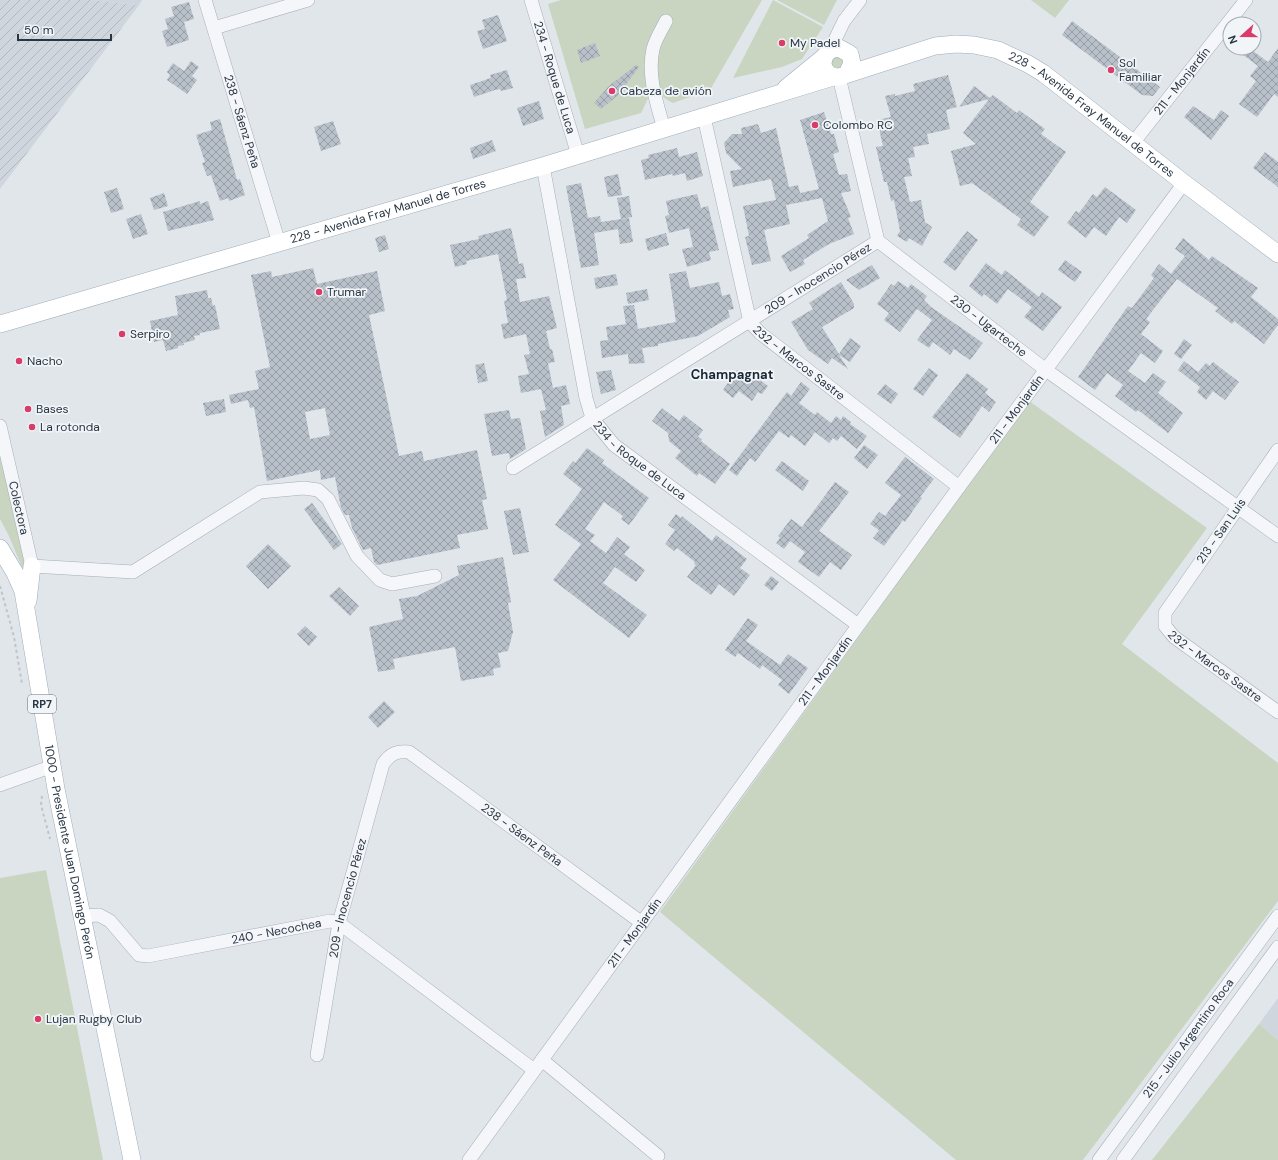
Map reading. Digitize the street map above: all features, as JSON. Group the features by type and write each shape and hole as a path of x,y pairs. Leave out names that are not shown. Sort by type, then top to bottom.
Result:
{"main road":[{"name":"228 - Avenida Fray Manuel de Torres","path":"0,324 543,166 881,63 942,46 974,45 998,50 1043,73 1278,254"},
{"name":"228 - Avenida Fray Manuel de Torres","path":"775,95 807,72 838,53 881,63"},
{"path":"838,53 852,63 840,76 825,71 823,66 838,53"},
{"name":"1000 - Presidente Juan Domingo Perón","path":"0,548 15,573 23,591 56,789 132,1160"},
{"path":"26,613 32,566"}],"street":[{"name":"238 - Sáenz Peña","path":"206,0 279,243"},
{"path":"214,28 308,0"},
{"name":"234 - Roque de Luca","path":"531,0 578,155"},
{"path":"838,53 843,34 844,21 860,0"},
{"name":"211 - Monjardín","path":"1133,143 1246,0"},
{"path":"664,129 654,92 652,68 653,48 666,21"},
{"path":"840,76 878,241"},
{"name":"232 - Marcos Sastre","path":"704,117 750,322 760,333 959,487"},
{"name":"234 - Roque de Luca","path":"543,166 586,398 592,418 614,445 858,625"},
{"name":"211 - Monjardín","path":"469,1160 858,625 1184,183"},
{"name":"209 - Inocencio Pérez","path":"513,468 878,241"},
{"name":"230 - Ugarteche","path":"878,241 1046,370 1278,536"},
{"name":"Colectora","path":"0,426 32,566"},
{"name":"213 - San Luis","path":"1165,612 1278,450"},
{"path":"32,566 133,572 260,492 304,488 318,490 328,500 357,556 380,580 392,584 435,576"},
{"name":"232 - Marcos Sastre","path":"1165,612 1165,626 1174,637 1278,712"},
{"name":"238 - Sáenz Peña","path":"399,752 409,752 642,922"},
{"name":"209 - Inocencio Pérez","path":"317,1055 339,923 383,764 389,755 399,752"},
{"path":"0,785 53,766"},
{"name":"240 - Necochea","path":"82,916 99,915 110,921 139,954 148,956 330,921 339,923"},
{"name":"215 - Julio Argentino Roca","path":"1099,1160 1278,916"},
{"path":"339,923 538,1065 658,1156"},
{"path":"1258,943 1276,953"},
{"name":"215 - Julio Argentino Roca","path":"1122,1160 1276,953"}],"shaded area":[{"path":"0,0 92,0 139,5 0,189"},
{"path":"92,0 142,0 139,5"},
{"path":"1278,998 1278,1040 1259,1024"}],"green space":[{"path":"561,0 762,0 710,90 673,103 660,94 654,92 651,94 641,113 585,129 548,4"},
{"name":"My Padel","path":"773,0 823,27 802,59 782,67 733,78"},
{"path":"777,0 837,0 824,25"},
{"path":"1031,0 1069,0 1055,18"},
{"path":"841,54 847,66 834,72 828,59"},
{"path":"1029,401 1207,528 1122,644 1278,763 1278,901 1083,1160 956,1160 660,912"},
{"path":"0,456 28,570 22,567 0,519"},
{"name":"Lujan Rugby Club","path":"46,870 103,1160 0,1160 0,878"},
{"path":"1259,1024 1278,1040 1278,1160 1152,1160"}],"building":[{"path":"189,2 194,19 184,22 189,40 167,47 162,31 168,29 165,19 174,16 171,7"},
{"path":"498,15 507,41 483,49 477,31 485,29 482,20"},
{"path":"1072,21 1160,87 1153,96 1142,95 1062,35"},
{"path":"595,43 600,56 581,63 577,50"},
{"path":"1278,48 1278,97 1274,94 1257,117 1239,104 1256,81 1250,76 1258,66 1245,56 1260,56 1268,62"},
{"path":"191,61 199,67 192,76 197,80 187,94 167,80 170,75 167,72 173,63 184,71"},
{"name":"Cabeza de avión","path":"636,65 639,67 618,95 601,109 594,103 609,86"},
{"path":"507,70 513,88 501,91 500,89 495,90 474,97 470,85 491,78 490,75"},
{"path":"948,75 957,107 946,110 950,129 927,134 929,144 913,147 915,157 908,158 912,176 904,177 910,202 921,200 925,222 932,227 922,246 909,238 907,242 897,236 900,231 894,200 891,201 887,182 884,182 876,147 883,146 877,120 891,117 885,96 895,94 895,96 915,91 913,84"},
{"path":"974,86 990,98 993,95 1017,113 1019,110 1045,129 1041,134 1066,152 1030,202 1049,217 1034,237 1017,225 1021,219 972,183 960,186 951,151 976,144 963,133 989,99 959,107"},
{"path":"539,101 544,119 523,126 517,108"},
{"path":"1193,106 1214,120 1221,110 1229,116 1211,140 1184,117"},
{"path":"824,112 831,134 834,134 839,152 833,154 839,175 847,174 851,191 841,193 851,217 848,218 854,234 829,244 803,260 805,264 790,272 781,256 809,238 807,235 828,221 822,198 786,205 790,224 764,230 771,261 752,265 745,237 749,236 743,206 776,200 771,179 733,187 730,171 742,169 726,153 724,143 732,134 742,134 741,128 758,124 761,133 776,128 789,187 798,185 800,193 819,189 800,120"},
{"path":"220,119 237,180 240,179 245,195 229,201 228,198 220,201 211,175 207,176 202,163 205,162 196,135 212,130 210,122"},
{"path":"333,121 341,144 321,151 314,127"},
{"path":"492,140 496,151 473,159 470,148"},
{"path":"677,148 679,157 697,152 703,176 687,181 685,173 673,176 672,174 645,180 641,160 649,158 648,155"},
{"path":"1265,152 1278,162 1278,187 1253,168"},
{"path":"618,174 622,195 608,197 604,177"},
{"path":"581,183 588,218 600,216 601,222 629,218 633,242 620,244 618,229 594,233 599,265 581,268 566,186"},
{"path":"1105,187 1136,210 1127,223 1119,217 1106,236 1094,227 1086,238 1067,223 1076,211 1079,213 1093,194 1097,197"},
{"path":"117,188 124,209 111,213 104,192"},
{"path":"164,193 168,206 154,210 150,198"},
{"path":"697,194 701,208 708,206 719,250 709,252 711,260 687,267 682,249 693,247 689,228 669,233 665,216 669,215 666,201"},
{"path":"629,196 632,217 621,219 617,198"},
{"path":"200,201 200,204 208,201 214,220 168,231 163,212"},
{"path":"141,214 148,234 133,239 126,219"},
{"path":"511,228 519,264 523,263 526,278 516,279 520,302 549,296 557,328 546,331 555,362 548,363 553,388 566,385 570,404 561,406 564,425 545,437 540,411 546,410 541,389 521,393 518,376 529,374 524,355 530,354 526,334 504,339 501,324 508,323 504,301 507,300 498,254 466,261 467,264 455,267 450,245 479,239 478,236"},
{"path":"967,231 978,240 955,271 943,262"},
{"path":"666,233 669,245 648,251 645,239"},
{"path":"385,235 389,249 379,252 375,238"},
{"path":"1183,238 1209,260 1212,256 1258,288 1251,297 1278,319 1278,325 1264,344 1234,321 1232,324 1215,311 1218,308 1177,279 1146,319 1150,322 1141,334 1163,351 1155,363 1141,353 1128,371 1145,383 1153,373 1166,382 1158,393 1183,413 1168,433 1138,410 1136,412 1115,396 1123,385 1107,373 1095,390 1078,377 1128,306 1132,308 1154,278 1151,275 1159,264 1171,274 1185,256 1175,249"},
{"path":"1065,260 1082,272 1075,282 1058,270"},
{"path":"986,263 1002,275 1005,270 1039,297 1042,292 1062,307 1043,331 1024,317 1032,307 1008,289 997,304 984,294 982,297 969,286"},
{"path":"872,265 880,278 859,290 846,280"},
{"path":"313,268 317,284 377,271 385,311 369,315 399,456 422,451 424,461 477,450 487,499 482,500 488,529 457,535 460,548 377,565 374,562 371,548 363,550 352,528 349,515 345,515 341,508 335,477 321,480 320,470 267,481 254,407 250,408 248,400 231,404 229,395 259,389 255,371 270,367 251,275 271,271 272,277","holes":["325,408 330,435 310,439 305,412"]},
{"path":"686,271 690,288 719,282 722,296 730,294 734,309 728,310 730,317 698,336 658,344 658,346 642,348 645,363 629,364 628,354 602,358 600,341 608,340 606,327 626,324 623,306 634,305 638,329 676,322 669,274"},
{"path":"616,274 618,285 596,289 594,278"},
{"path":"898,281 908,288 911,284 927,296 924,300 931,307 983,343 970,360 954,349 950,355 933,342 929,348 917,340 932,320 917,309 900,332 884,320 889,313 877,304 891,284 894,286"},
{"path":"841,282 854,304 854,308 822,327 839,354 850,338 861,346 850,362 839,355 848,369 832,358 828,364 808,350 791,322 813,309 809,303"},
{"path":"647,289 649,300 628,304 626,293"},
{"path":"207,290 208,298 211,298 213,306 215,305 220,329 200,333 200,335 194,336 195,340 183,343 184,345 178,346 178,348 166,351 163,340 154,342 150,321 178,315 175,296"},
{"path":"1184,339 1192,345 1181,359 1174,354"},
{"path":"1184,361 1198,372 1206,363 1210,366 1213,362 1239,382 1225,400 1213,391 1206,400 1197,392 1200,387 1178,370"},
{"path":"484,363 488,381 478,383 475,365"},
{"path":"929,368 938,375 923,396 913,389"},
{"path":"611,370 616,390 601,394 596,372"},
{"path":"737,370 743,375 747,370 768,386 762,394 758,392 752,401 739,391 733,398 723,390"},
{"path":"967,373 988,389 985,393 996,402 989,412 982,406 960,438 932,417"},
{"path":"801,382 810,389 799,403 815,415 817,412 831,423 836,416 841,420 843,416 851,422 850,424 867,436 857,449 841,436 837,441 833,438 829,443 815,432 805,446 791,435 789,438 779,431 755,462 750,458 737,476 729,470 787,392 791,396"},
{"path":"885,384 898,394 891,404 877,394"},
{"path":"224,399 226,412 206,416 203,403"},
{"path":"662,408 679,421 684,415 703,430 698,437 702,439 701,441 730,464 715,484 699,473 697,476 675,458 681,451 669,441 668,433 652,421"},
{"path":"509,410 511,419 520,418 526,449 510,459 509,453 492,456 484,414"},
{"path":"864,445 878,455 867,469 854,458"},
{"path":"587,448 604,460 602,463 649,498 629,525 621,519 623,516 604,502 585,529 595,535 590,541 606,553 617,537 630,547 624,554 645,570 636,582 615,567 603,583 647,615 629,638 553,580 581,544 555,525 582,489 563,474 573,461 575,463"},
{"path":"905,457 934,479 920,497 922,498 905,522 903,520 884,546 873,538 879,530 870,524 879,512 885,516 901,495 885,483"},
{"path":"782,461 809,481 803,491 775,470"},
{"path":"835,482 849,492 819,531 852,555 841,570 830,562 819,577 798,562 805,552 790,541 784,549 776,543 780,538 778,536 791,519 802,527"},
{"path":"312,503 342,544 334,550 304,509"},
{"path":"520,508 529,552 513,555 504,511"},
{"path":"676,514 681,518 682,516 712,541 716,535 747,559 740,568 750,575 734,596 719,584 711,595 687,577 696,565 694,564 695,562 677,548 674,551 665,544 675,530 668,525"},
{"path":"268,544 291,566 268,589 246,566"},
{"path":"503,557 511,602 508,603 513,632 508,651 498,653 501,667 493,669 494,675 461,681 455,647 393,659 395,669 378,672 369,627 403,619 399,599 417,596 459,575 457,566"},
{"path":"771,576 779,582 772,591 764,585"},
{"path":"339,587 359,606 350,616 329,596"},
{"path":"748,618 758,625 746,641 780,665 788,654 808,668 789,694 778,685 782,680 762,665 760,669 738,653 735,657 725,650"},
{"path":"305,626 317,637 309,646 297,634"},
{"path":"384,701 395,712 378,728 368,717"}],"place":[{"name":"My Padel","path":"782,43"},
{"name":"Sol Familiar","path":"1111,70"},
{"name":"Cabeza de avión","path":"612,91"},
{"name":"Colombo RC","path":"815,125"},
{"name":"Trumar","path":"319,292"},
{"name":"Serpiro","path":"122,334"},
{"name":"Nacho","path":"19,361"},
{"name":"Bases","path":"28,409"},
{"name":"La rotonda","path":"32,427"},
{"name":"Lujan Rugby Club","path":"38,1019"}],"district":[{"name":"Champagnat","path":"732,374"}]}
